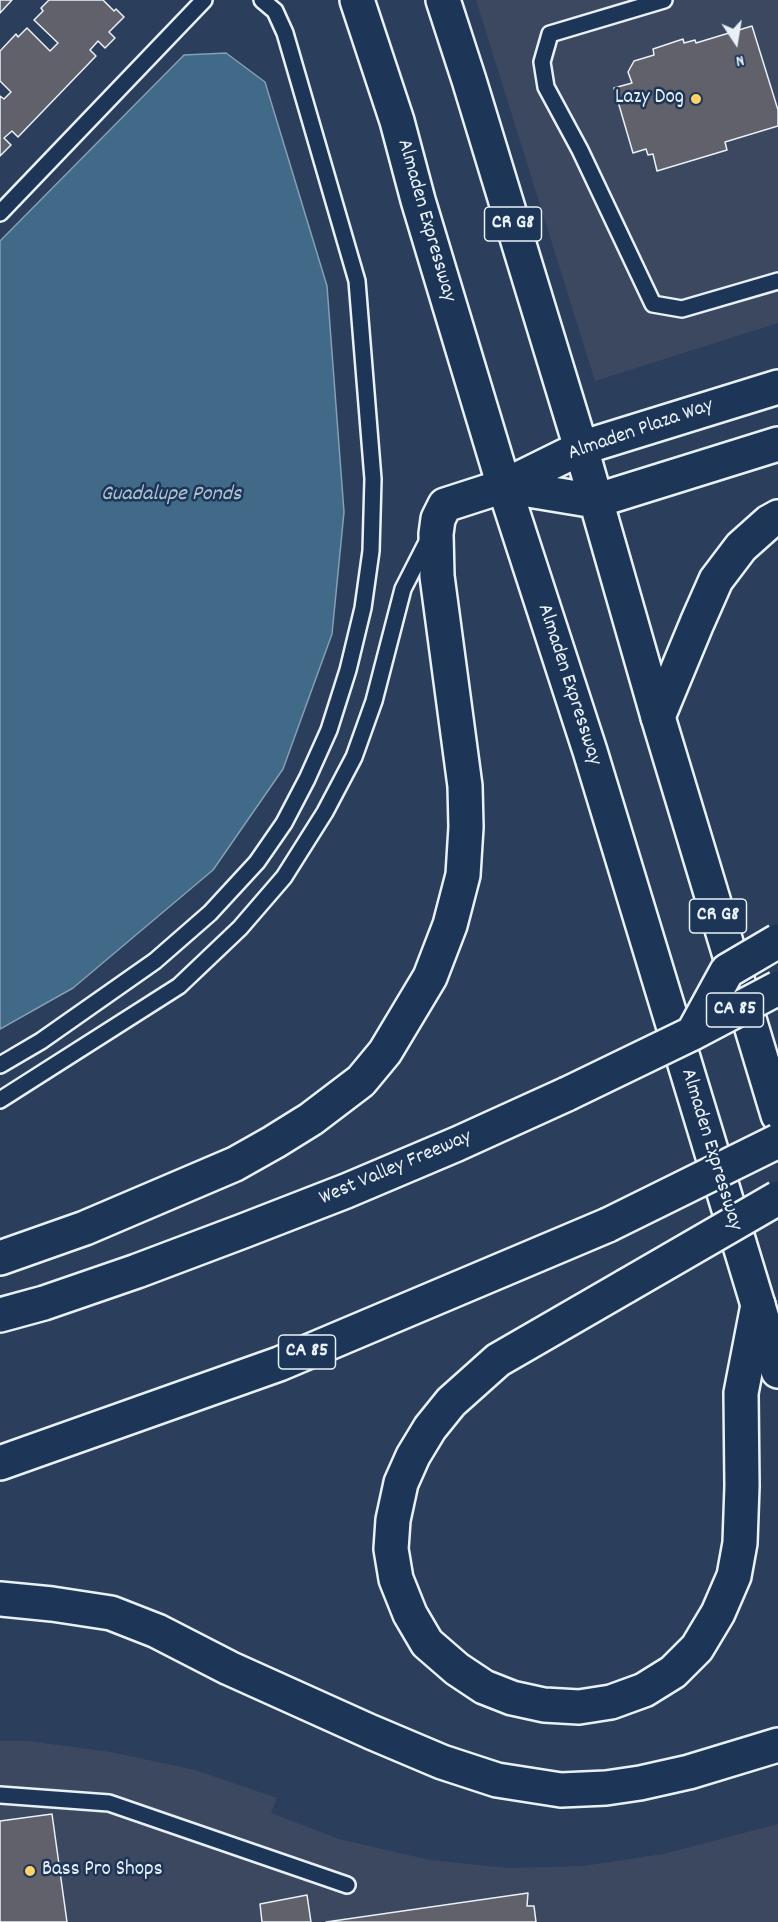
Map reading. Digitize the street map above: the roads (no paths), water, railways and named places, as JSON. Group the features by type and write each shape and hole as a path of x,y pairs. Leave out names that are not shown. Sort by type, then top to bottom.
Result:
{"main road":[{"name":"Almaden Expressway","path":"357,0 397,121 418,200 504,486 590,751 778,1371"},
{"name":"CR G8","path":"443,0 473,91 778,1115"},
{"name":"Almaden Plaza Way","path":"504,486 580,448 778,387"},
{"name":"Almaden Plaza Way","path":"504,486 595,501 778,444"},
{"path":"0,1258 85,1228 235,1164 311,1119 362,1081 385,1052 430,977 450,925 463,875 466,836 465,786 437,576 438,519 445,505 504,486"},
{"path":"658,717 716,580 741,547 778,517"},
{"path":"693,1033 727,971 778,941"},
{"name":"West Valley Freeway","path":"0,1314 44,1303 137,1271 346,1191 458,1144 567,1094 693,1033 778,988"},
{"name":"CA 85","path":"0,1463 279,1364 608,1226 778,1141"},
{"path":"758,1305 741,1393 740,1543 734,1576 718,1613 697,1648 673,1672 644,1690 611,1702 579,1707 544,1705 512,1698 484,1687 457,1669 427,1643 410,1614 396,1579 392,1549 393,1520 401,1483 412,1456 430,1428 451,1402 498,1360 778,1197"},
{"path":"0,1599 111,1613 157,1631 229,1668 442,1762 497,1780 561,1790 606,1788 689,1772 778,1745"}],"lane":[{"path":"0,213 204,0"},
{"path":"0,1065 41,1041 155,961 210,913 257,862 284,823 311,769 329,730 348,670 363,608 371,551 373,479 357,281 285,33 275,10 262,0"},
{"path":"664,0 550,34 542,62 546,87 580,150 653,304 682,309 778,281"},
{"path":"0,1100 179,986 240,928 284,877 325,812 354,757 374,701 403,589 438,519"},
{"path":"0,1795 109,1803 347,1886"}],"water":[{"name":"Guadalupe Ponds","path":"226,53 265,82 327,286 344,512 332,634 283,769 213,870 73,988 0,1029 0,241 184,55"}],"place":[{"name":"Lazy Dog","path":"696,99"},
{"name":"Bass Pro Shops","path":"30,1871"}]}
